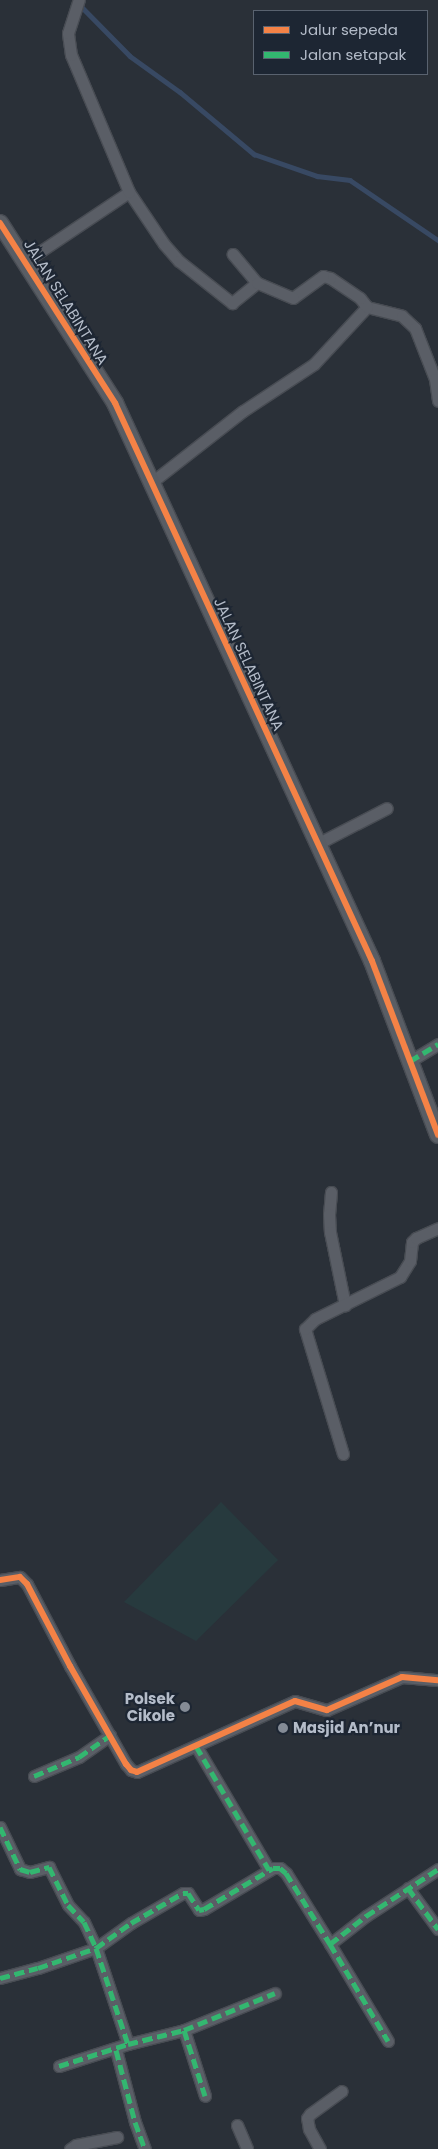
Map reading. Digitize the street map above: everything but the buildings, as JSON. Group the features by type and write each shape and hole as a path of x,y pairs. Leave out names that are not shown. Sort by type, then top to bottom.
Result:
{"street":[{"path":"79,0 68,33 71,56 130,192 155,231 179,261 229,302 232,303 257,282"},
{"path":"26,261 130,192"},
{"name":"JALAN SELABINTANA","path":"0,223 115,403 372,961 438,1135"},
{"path":"233,254 257,282 292,298 323,276 330,278 345,288 367,307 402,316 415,328 435,379 438,401"},
{"path":"152,482 243,411 314,364 367,307"},
{"path":"319,843 387,808"},
{"path":"410,1061 438,1044"},
{"path":"331,1192 330,1232 345,1305"},
{"path":"343,1454 305,1329 315,1319 400,1277 410,1261 412,1242 416,1238 438,1228"},
{"path":"0,1580 20,1577 28,1584 70,1666 126,1764 130,1770 137,1772 295,1701 327,1710 402,1677 438,1680"},
{"path":"34,1776 79,1757 110,1736"},
{"path":"196,1746 269,1870"},
{"path":"0,1827 20,1869 30,1872 47,1867 50,1868 68,1905 84,1922 96,1948 128,2044"},
{"path":"0,1978 96,1948 130,1923 183,1893 188,1893 196,1906 201,1910 269,1870 280,1868 286,1872 388,2042"},
{"path":"330,1944 408,1888 438,1869"},
{"path":"408,1888 438,1929"},
{"path":"59,2066 116,2050 128,2044 184,2030 275,1993"},
{"path":"184,2030 205,2096"},
{"path":"116,2050 135,2122 145,2149"},
{"path":"320,2149 309,2129 307,2118 342,2091"},
{"path":"237,2125 247,2149"},
{"path":"70,2149 76,2145 117,2137"}],"green space":[{"path":"221,1502 278,1560 196,1641 124,1602"}],"waterway":[{"path":"78,3 130,56 180,92 254,154 317,176 350,180 438,240"}],"marked path":[{"path":"410,1061 438,1044"},
{"path":"34,1776 79,1757 110,1735"},
{"path":"196,1746 269,1870"},
{"path":"0,1827 20,1869 30,1872 49,1867 68,1905 84,1922 96,1948 128,2044"},
{"path":"0,1978 38,1968 96,1948 131,1923 183,1893 188,1893 199,1910 204,1909 273,1868 280,1868 286,1873 330,1944 366,1916 438,1869"},
{"path":"408,1888 438,1929"},
{"path":"330,1944 388,2041"},
{"path":"59,2066 128,2044 184,2030 275,1993"},
{"path":"184,2030 205,2096"},
{"path":"116,2050 135,2122 145,2149"}],"cycle path":[{"path":"0,223 115,403 372,961 438,1135"},
{"path":"0,1580 20,1577 27,1584 70,1666 126,1764 131,1770 137,1772 295,1701 327,1710 402,1677 438,1680"}],"place":[{"name":"Polsek Cikole","path":"185,1707"},
{"name":"Masjid An’nur","path":"283,1728"}]}
